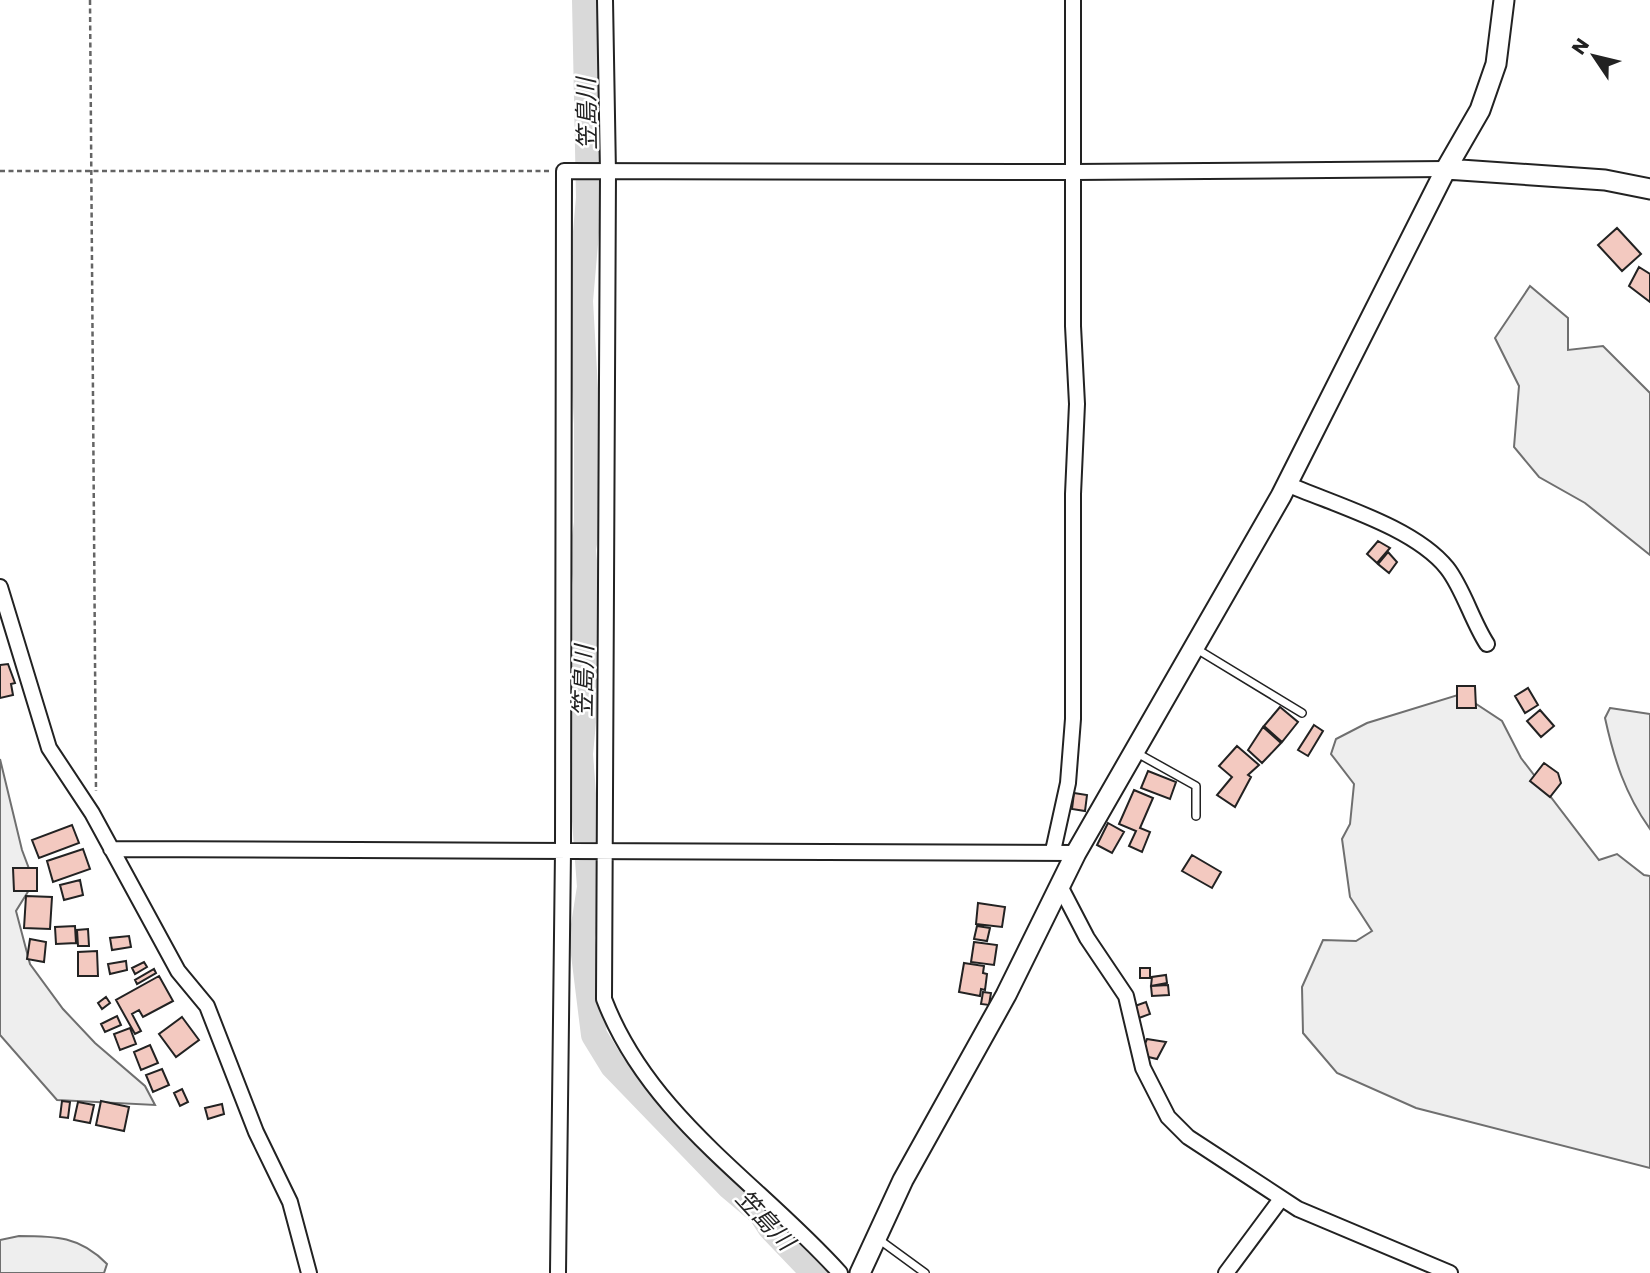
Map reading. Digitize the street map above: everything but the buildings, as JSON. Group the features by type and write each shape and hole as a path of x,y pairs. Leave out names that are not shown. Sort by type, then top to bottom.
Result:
{"street":[{"path":"605,0 608,173 604,999 616,1031 634,1062 678,1117 840,1273"},
{"path":"1053,851 1068,783 1073,719 1073,507 1077,404 1073,326 1073,0"},
{"path":"860,1273 903,1180 1006,995 1076,853 1287,484 1446,169 1480,110 1492,76 1504,0"},
{"path":"558,1273 563,851 564,171 1075,172 1446,169 1605,180 1650,189"},
{"path":"1287,484 1390,528 1428,549 1449,569 1472,622 1487,644"},
{"path":"0,587 49,748 92,813 178,971 207,1006 256,1132 290,1202 309,1273"},
{"path":"111,849 1076,853"},
{"path":"1060,888 1087,938 1126,996 1143,1068 1168,1117 1188,1137 1281,1199 1450,1273"},
{"path":"1226,1273 1281,1199"}],"lane":[{"path":"1194,647 1301,713"},
{"path":"1133,752 1196,786 1196,816"},
{"path":"876,1237 925,1273"}],"path":[{"path":"90,0 97,787 92,813"},
{"path":"0,171 564,171"}],"shaded area":[{"path":"1530,286 1568,318 1568,350 1603,346 1650,393 1650,555 1585,503 1539,477 1514,447 1519,386 1495,338"},
{"path":"1461,694 1502,721 1521,758 1599,860 1617,854 1644,875 1650,876 1650,1168 1416,1108 1337,1073 1303,1033 1302,987 1323,940 1356,941 1372,931 1350,897 1342,839 1350,824 1354,784 1331,754 1336,739 1367,723"},
{"path":"1610,708 1650,714 1650,829 1627,789 1617,762 1605,718"},
{"path":"0,759 22,850 34,882 16,911 30,964 63,1009 95,1043 145,1086 155,1105 57,1100 0,1035"},
{"path":"19,1236 56,1237 77,1243 107,1264 104,1273 0,1273 0,1240"}],"waterway":[{"name":"笠島川","path":"585,0 589,198 580,301 587,424 587,523 583,550 586,584 585,700 580,754 590,887 582,938 594,1035 613,1066 729,1186 761,1213 770,1227 814,1273"}]}
